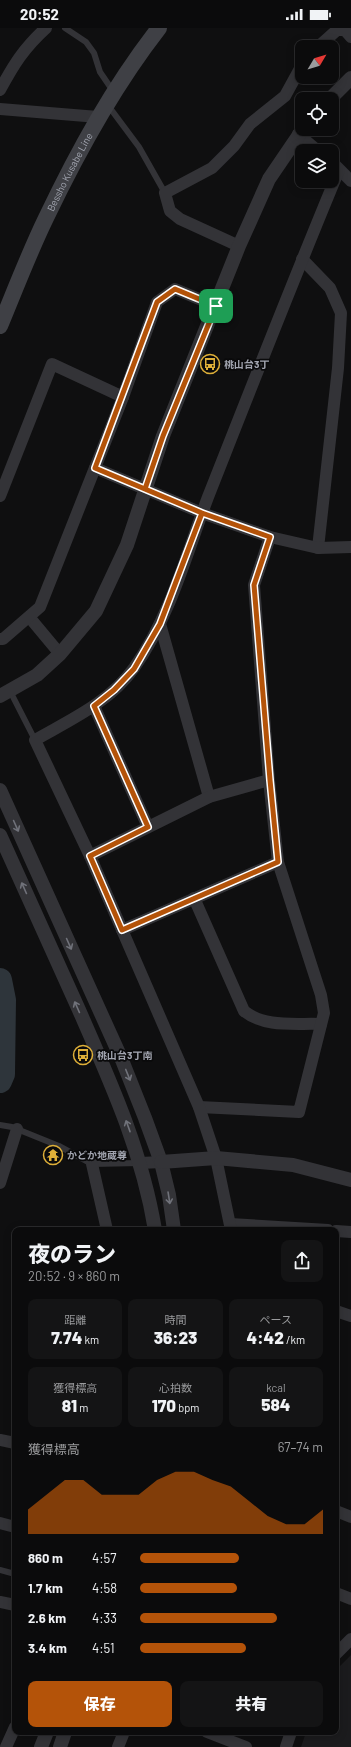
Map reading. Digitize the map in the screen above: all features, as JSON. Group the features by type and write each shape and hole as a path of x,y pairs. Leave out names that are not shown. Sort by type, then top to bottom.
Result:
{"main road":[{"name":"Bessho Kusabe Line","path":"0,326 45,218 98,117 110,97 159,28"}],"street":[{"path":"0,90 33,32 46,28"},
{"path":"326,40 337,30 347,32"},
{"path":"239,246 180,219 170,211 165,194 212,168 234,146 250,124 285,96 295,78"},
{"path":"337,92 351,78"},
{"path":"0,109 98,117"},
{"path":"5,694 37,675 60,654 96,611 127,544 163,436 239,246 269,179 298,136"},
{"path":"305,136 312,144"},
{"path":"339,169 351,182"},
{"path":"231,1227 216,1158 200,1107 90,856 35,740 94,706 114,690 134,669 160,624 302,259 328,188"},
{"path":"302,259 330,288 341,313 338,368 318,548"},
{"path":"0,639 3,640 30,618 40,607 123,397 157,302 175,289 216,306"},
{"path":"0,496 52,364 123,397"},
{"path":"95,468 202,513 270,537 318,548 351,547"},
{"path":"200,1107 299,1112 324,1013 321,995 278,862 254,585 270,537"},
{"path":"30,618 60,654"},
{"path":"160,624 209,797"},
{"path":"94,706 148,827"},
{"path":"90,856 209,797 270,780"},
{"path":"0,790 122,1060 161,1162 169,1195 174,1227"},
{"path":"0,835 96,1048 119,1103 141,1163 154,1227"},
{"path":"122,930 278,862"},
{"path":"194,898 244,1011 253,1018 267,1022 321,1024"},
{"path":"0,1183 15,1128"},
{"path":"141,1163 216,1158 293,1165 351,1180"},
{"path":"92,1164 106,1227"},
{"path":"339,1230 351,1232"},
{"path":"339,1313 351,1316"},
{"path":"0,1440 12,1442"},
{"path":"339,1512 351,1517"},
{"path":"0,1523 12,1526"},
{"path":"339,1594 351,1599"},
{"path":"0,1602 12,1604"},
{"path":"339,1651 351,1639"},
{"path":"6,1747 12,1734"},
{"path":"41,1747 46,1735"},
{"path":"60,1747 65,1735"},
{"path":"118,1747 123,1735"},
{"path":"215,1735 246,1747"},
{"path":"286,1747 290,1735"}],"lane":[{"path":"65,28 86,42 94,53 110,97 165,194"},
{"path":"5,694 35,740"},
{"path":"0,1125 15,1128 59,1146 92,1164 141,1163"},
{"path":"0,1570 12,1573"}],"shaded area":[{"path":"351,1655 351,1747 301,1747 305,1735 339,1735 339,1667"}],"waterway":[{"path":"0,980 4,1000 3,1074 0,1081"}],"place":[{"name":"桃山台3丁","path":"210,364"},
{"name":"桃山台3丁南","path":"83,1055"},
{"name":"かどか地蔵尊","path":"53,1155"}],"route":[{"path":"216,306 163,436 145,489 202,513 160,624 134,669 114,690 94,706 148,827 90,856 122,930 278,862 254,585 270,537 202,513 95,468 123,397 157,302 175,289 216,306"}]}
